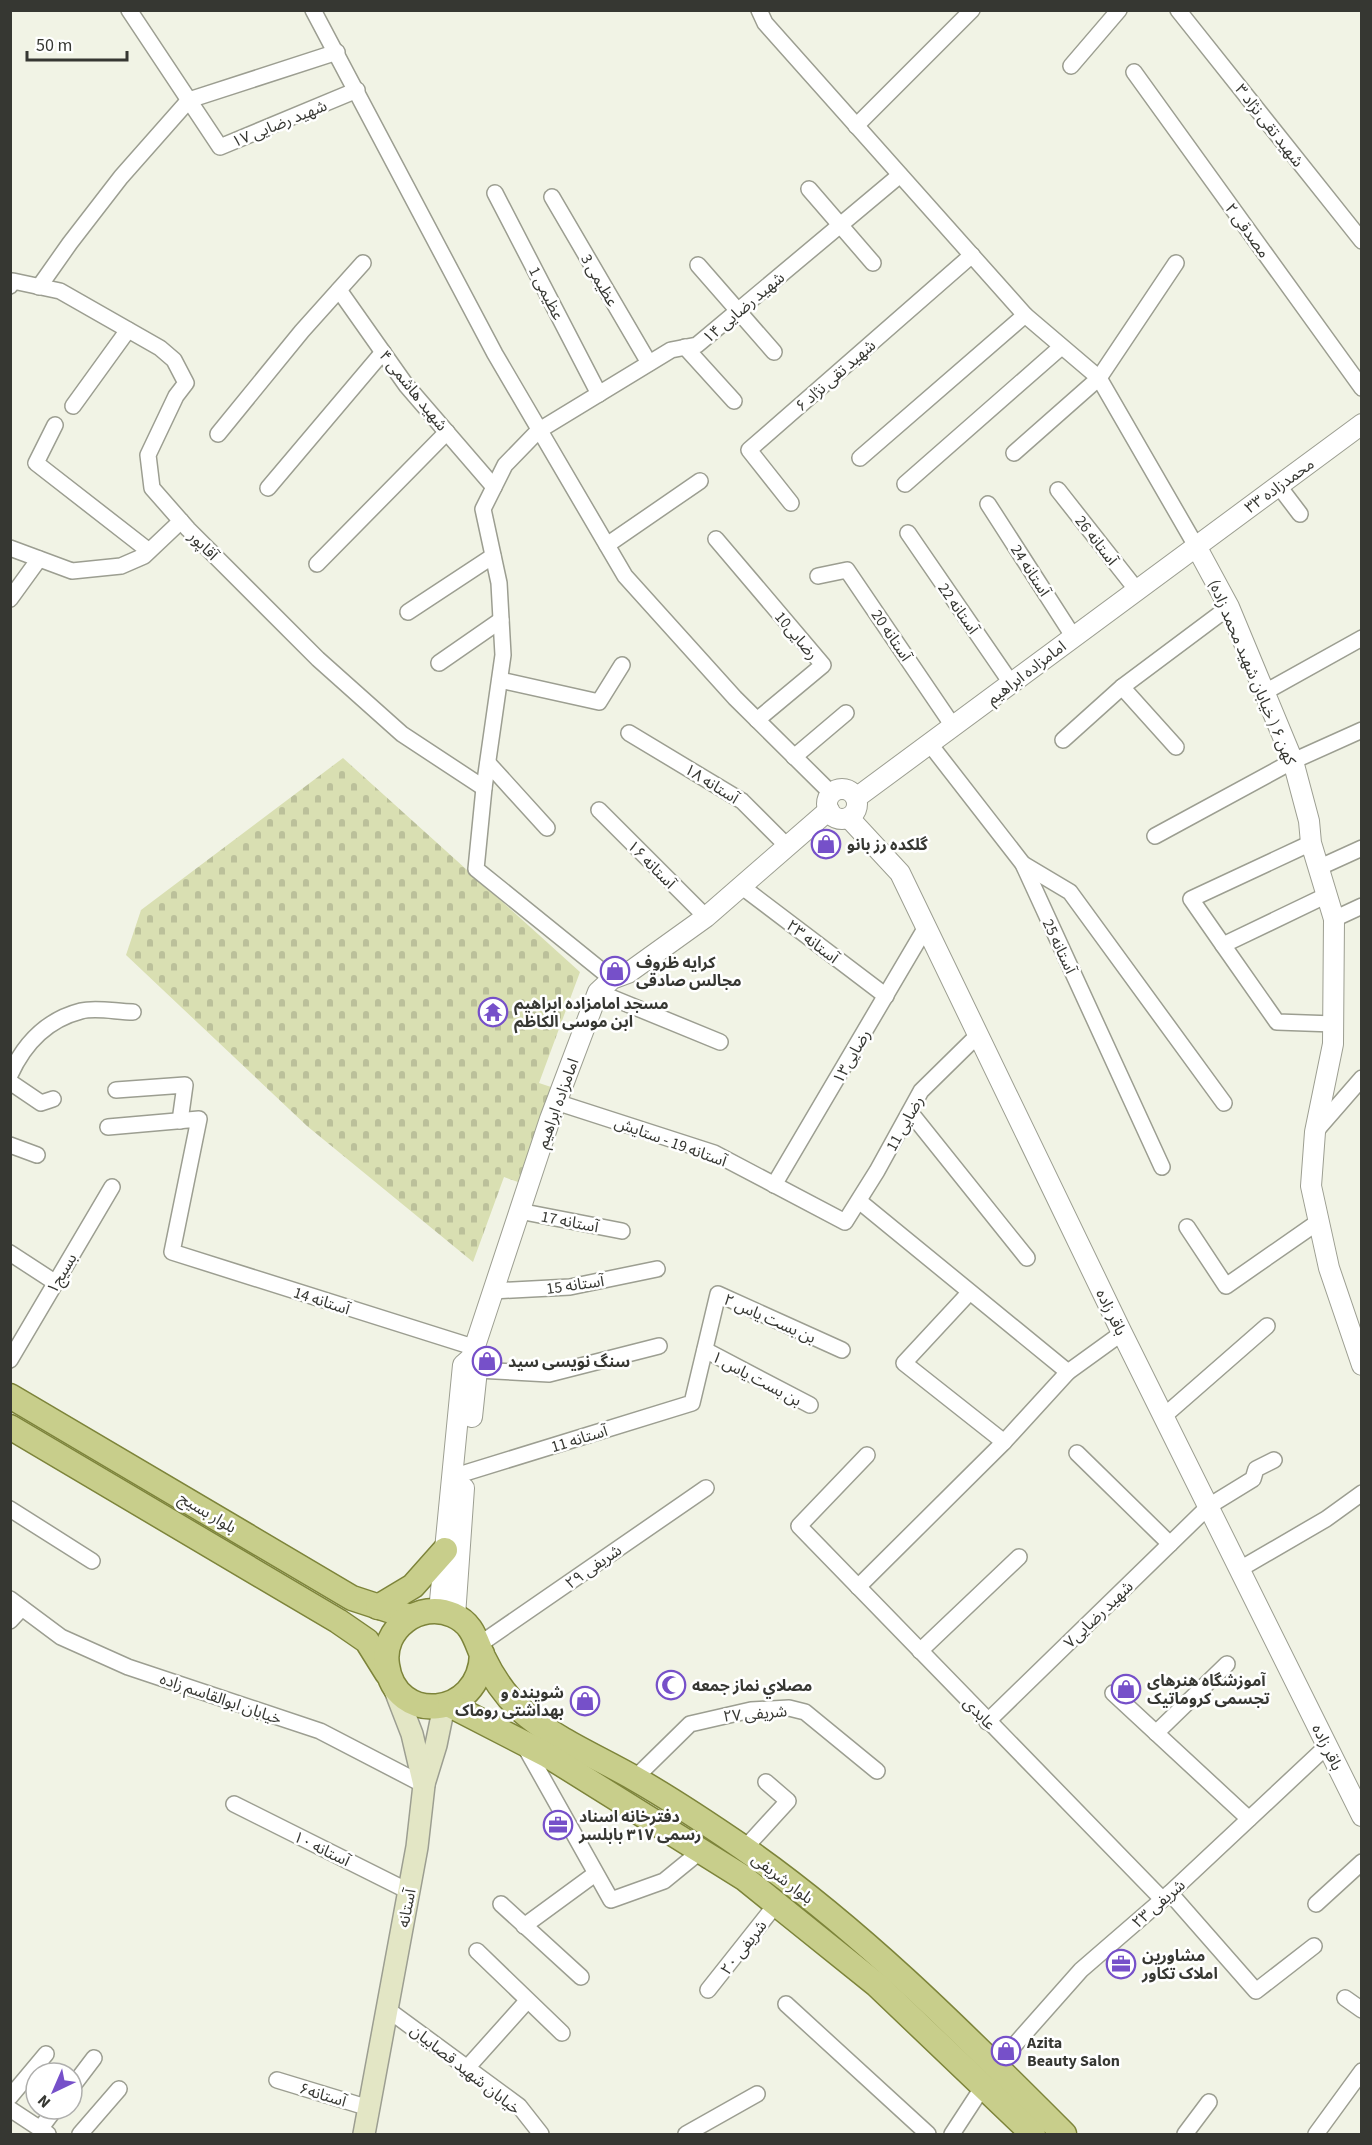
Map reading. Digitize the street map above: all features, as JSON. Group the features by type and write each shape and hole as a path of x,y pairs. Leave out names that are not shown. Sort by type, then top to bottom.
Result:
{"main road":[{"name":"بلوار بسیج","path":"10,1396 352,1598 410,1617"},
{"name":"بلوار بسیج","path":"10,1427 338,1621 367,1641 391,1680"},
{"path":"378,1607 413,1586 445,1550"},
{"path":"424,1612 447,1613 466,1623 481,1649 478,1679 462,1699 447,1705 425,1706 407,1699 391,1680 387,1649 392,1637 410,1617 424,1612"},
{"name":"بلوار شریفی","path":"481,1649 501,1686 522,1710 634,1778 744,1849 842,1923 990,2076 1033,2134"},
{"name":"آستانه","path":"364,2134 410,1892 423,1785 412,1734 391,1680"},
{"path":"423,1785 447,1705"},
{"name":"بلوار شریفی","path":"447,1705 515,1737 702,1850 777,1903 1064,2134"},
{"path":"515,1737 500,1720 502,1711 510,1708 522,1710"}],"street":[{"path":"129,10 189,100"},
{"path":"313,10 495,354 538,431 625,576 794,757 830,802 840,819 849,818 857,807 855,798 845,790 830,802 706,917 628,973 605,985"},
{"path":"759,10 765,23 1025,315 1060,348 1099,378 1196,546"},
{"path":"856,126 972,10"},
{"path":"1071,66 1119,10"},
{"name":"شهید تقی نژاد ۳","path":"1178,10 1362,241"},
{"path":"39,287 121,177 189,100 337,52"},
{"name":"مصدقی ۲","path":"1134,72 1362,388"},
{"name":"شهید رضایی ۱۷","path":"189,100 220,147 357,90"},
{"name":"شهید رضایی ۱۴","path":"605,985 476,869 483,788 503,655 499,583 483,509 505,465 538,431 671,350 697,345 900,175"},
{"path":"809,189 873,263"},
{"name":"عظیمی 1","path":"495,193 599,394"},
{"name":"عظیمی 3","path":"552,197 649,363"},
{"name":"شهید تقی نژاد ۶","path":"791,503 749,450 972,255"},
{"path":"218,434 363,263"},
{"path":"1014,453 1099,378 1176,263"},
{"path":"698,265 774,352"},
{"name":"آقاپور","path":"11,282 60,291 128,330 174,360 186,383 176,396 148,455 152,488 181,521 318,660 402,734 483,788"},
{"name":"شهید هاشمی ۴","path":"339,290 383,352 494,487"},
{"path":"860,458 1025,315"},
{"path":"73,406 128,330"},
{"path":"685,347 734,401"},
{"path":"904,484 1060,348"},
{"path":"268,488 383,352"},
{"name":"محمدزاده ۳۳","path":"1196,546 1362,424"},
{"path":"55,425 36,463 149,551"},
{"path":"317,564 447,432"},
{"path":"607,545 700,482"},
{"path":"1278,485 1300,514"},
{"name":"آستانه 26","path":"1058,490 1136,590"},
{"name":"آستانه 24","path":"988,504 1073,636"},
{"path":"10,548 72,572 121,566 149,551 181,521"},
{"name":"آستانه 22","path":"908,533 1011,683"},
{"name":"رضایی10","path":"716,539 823,664 757,720"},
{"name":"امامزاده ابراهیم","path":"855,798 1196,546"},
{"name":"کهن ۶ ( خیابان شهید محمد زاده)","path":"1196,546 1229,607 1293,761 1309,821 1311,843 1325,896 1334,919 1333,1044 1315,1132 1311,1186 1329,1268 1362,1365"},
{"path":"408,612 493,556"},
{"path":"10,598 39,559"},
{"name":"آستانه 20","path":"818,576 847,570 953,726"},
{"path":"1063,740 1122,687 1229,607"},
{"path":"439,663 501,620"},
{"path":"1265,692 1362,638"},
{"path":"500,680 599,702 622,665"},
{"path":"1122,687 1176,747"},
{"path":"794,757 846,713"},
{"path":"1155,836 1293,761 1362,730"},
{"name":"آستانه ۱۸","path":"630,732 742,801 786,845"},
{"name":"آستانه 25","path":"930,743 1023,864 1162,1167"},
{"path":"488,762 547,828"},
{"name":"آستانه ۱۶","path":"599,810 706,917"},
{"name":"باقر زاده","path":"849,818 900,873 1122,1334 1362,1816"},
{"path":"1311,843 1191,899 1276,1022 1334,1024"},
{"path":"1318,868 1362,848"},
{"path":"1023,864 1070,892 1224,1103"},
{"name":"آستانه ۲۳","path":"741,886 886,996"},
{"path":"1223,945 1325,896"},
{"path":"1334,919 1362,906"},
{"name":"رضایی۱۳","path":"774,1185 926,927"},
{"path":"605,985 720,1042"},
{"name":"امامزاده ابراهیم","path":"447,1613 465,1473 474,1359 492,1291 556,1102 605,985"},
{"path":"10,1075 20,1053 41,1030 82,1011 133,1012"},
{"name":"رضایی 11","path":"845,1222 921,1091 978,1035"},
{"path":"1315,1132 1362,1078"},
{"path":"10,1082 41,1102 53,1100"},
{"path":"108,1127 180,1121 185,1085 116,1090"},
{"name":"آستانه 19 - ستایش","path":"556,1102 714,1153 845,1222"},
{"path":"910,1112 1027,1257"},
{"name":"آستانه 14","path":"180,1121 199,1119 172,1252 474,1359 549,1374 659,1346"},
{"path":"10,1145 37,1155"},
{"name":"بسیج۱","path":"10,1360 112,1187"},
{"path":"859,1201 1068,1372"},
{"name":"آستانه 17","path":"519,1211 622,1231"},
{"path":"1187,1227 1226,1286 1318,1222"},
{"path":"10,1253 56,1282"},
{"name":"آستانه 15","path":"492,1291 570,1287 657,1269"},
{"path":"969,1293 904,1363 1004,1442"},
{"name":"بن بست یاس ۲","path":"705,1350 718,1294 842,1350"},
{"path":"1164,1416 1267,1326"},
{"path":"10,1328 24,1336"},
{"path":"858,1587 1004,1442 1068,1372 1122,1334"},
{"name":"آستانه 11","path":"465,1473 692,1403 705,1350"},
{"name":"بن بست یاس ۱","path":"705,1350 810,1405"},
{"name":"امامزاده ابراهیم","path":"447,1613 445,1550 464,1365 474,1359"},
{"path":"1077,1453 1170,1544"},
{"name":"عابدی","path":"867,1455 799,1526 987,1722 1166,1896 1256,1991 1314,1946"},
{"name":"شهید رضایی۷","path":"987,1722 1209,1506 1253,1479 1256,1469 1274,1460"},
{"name":"شریفی ۲۹","path":"481,1649 706,1488"},
{"path":"1240,1569 1326,1519 1362,1493"},
{"path":"10,1509 92,1561"},
{"path":"920,1651 1019,1557"},
{"path":"10,1621 16,1603"},
{"name":"خیابان ابوالقاسم زاده","path":"16,1603 61,1637 128,1667 320,1731 423,1785"},
{"path":"1156,1733 1227,1664"},
{"path":"1113,1693 1249,1819"},
{"name":"شریفی ۲۷","path":"634,1778 690,1724 752,1710 789,1708 805,1712 877,1770"},
{"path":"515,1737 611,1900 664,1881 702,1850"},
{"name":"شریفی ۲۳","path":"952,2134 990,2076 1081,1970 1166,1896 1327,1746"},
{"path":"744,1849 788,1801 766,1782"},
{"name":"آستانه ۱۰","path":"234,1804 410,1892"},
{"path":"1316,1904 1362,1862"},
{"path":"524,1926 595,1874"},
{"name":"شریفی ۲۰","path":"708,1990 777,1903"},
{"path":"501,1904 581,1977"},
{"path":"477,1951 562,2033"},
{"path":"1345,1998 1362,2010"},
{"path":"467,2068 527,2001"},
{"path":"786,2004 928,2134"},
{"name":"خیابان شهید قصابیان","path":"387,2009 519,2106 541,2134"},
{"path":"10,2097 46,2054"},
{"path":"84,2071 94,2058"},
{"path":"1316,2134 1362,2071"},
{"name":"آستانه۶","path":"278,2080 369,2108"},
{"path":"80,2134 119,2090"},
{"path":"686,2134 757,2094"},
{"path":"1185,2134 1209,2103"},
{"path":"10,2109 44,2132"}],"green space":[{"path":"343,758 580,972 539,1083 551,1087 518,1182 504,1177 473,1262 307,1126 126,955 141,910"}],"place":[{"name":"گلکده رز بانو","path":"826,844"},
{"name":"کرایه ظروف مجالس صادقی","path":"615,971"},
{"name":"مسجد امامزاده ابراهیم ابن موسی الکاظم","path":"493,1012"},
{"name":"سنگ نویسی سید","path":"487,1361"},
{"name":"مصلاي نماز جمعه","path":"671,1685"},
{"name":"آموزشگاه هنرهای تجسمی کروماتیک","path":"1126,1689"},
{"name":"شوینده و بهداشتی روماک","path":"585,1701"},
{"name":"دفترخانه اسناد رسمی ۳۱۷ بابلسر","path":"558,1825"},
{"name":"مشاورین املاک تکاور","path":"1121,1964"},
{"name":"Azita Beauty Salon","path":"1006,2051"}]}
